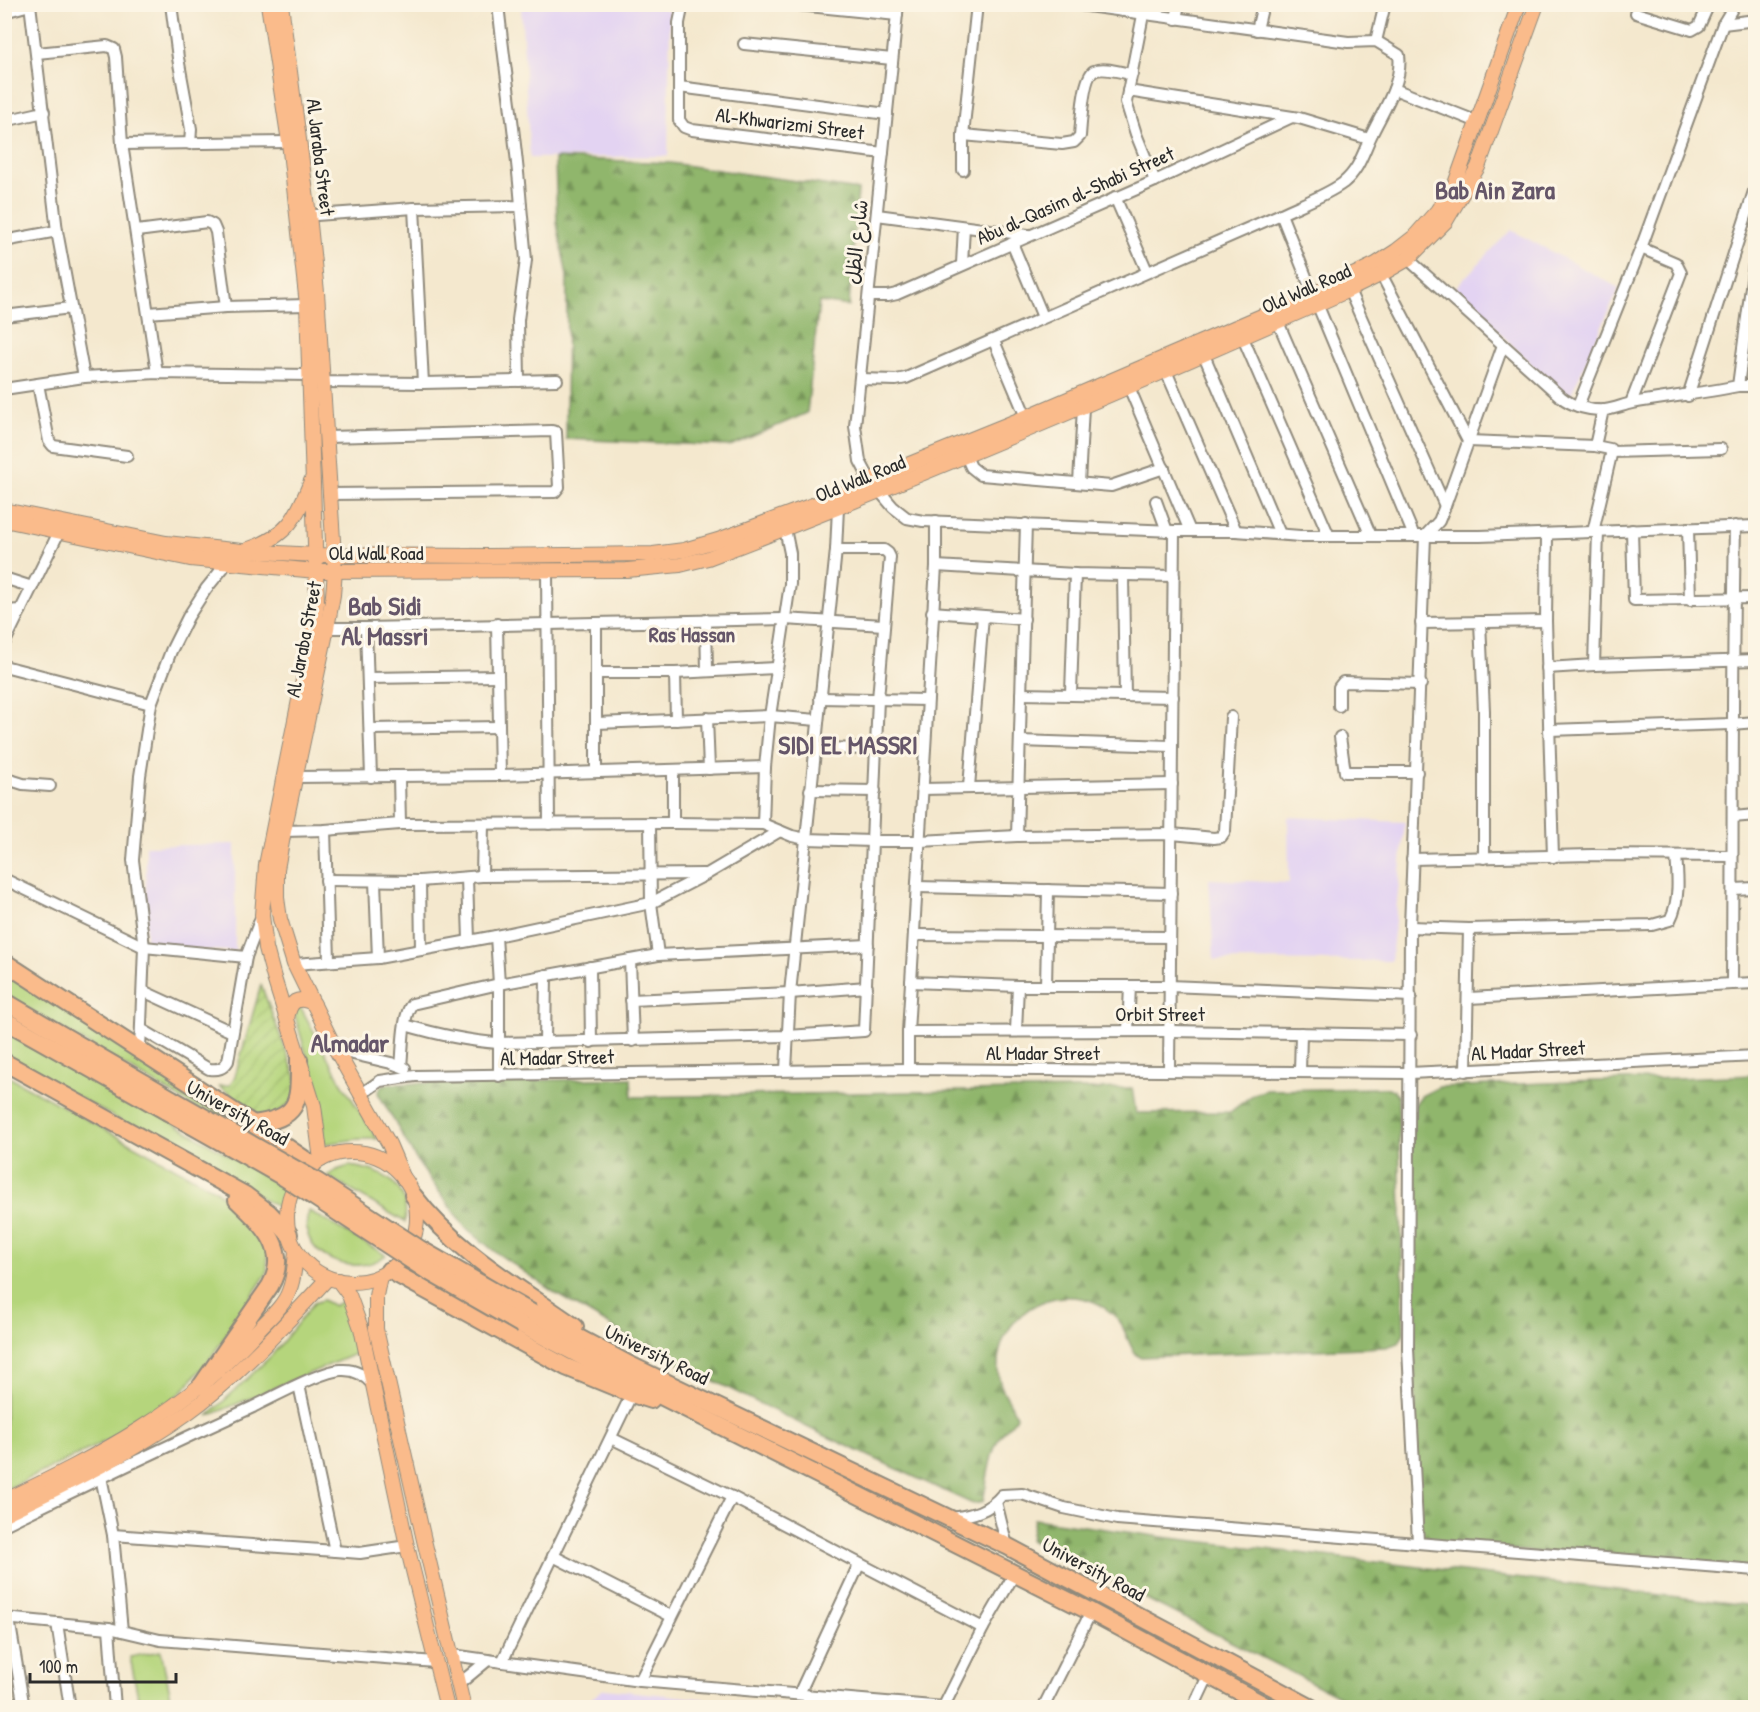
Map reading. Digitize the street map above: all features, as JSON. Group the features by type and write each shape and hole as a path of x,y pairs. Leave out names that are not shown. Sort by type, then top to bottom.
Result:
{"highway":[{"path":"4,962 317,1163"},
{"name":"University Road","path":"4,1001 169,1105"},
{"name":"University Road","path":"4,1020 318,1182 634,1389 695,1413 1015,1573 1270,1707"},
{"path":"253,1124 274,1122 290,1112 298,1094 299,1059"},
{"path":"4,1062 245,1195 269,1213 289,1234"},
{"path":"201,1386 270,1286 277,1270 278,1259 272,1239 257,1220 205,1172"},
{"path":"413,1195 430,1218 476,1260 630,1365"},
{"path":"385,1273 566,1366 634,1389"},
{"name":"University Road","path":"527,1319 630,1365 952,1518 1312,1707"}],"main road":[{"name":"Al Jaraba Street","path":"268,4 289,142 317,292 314,473 316,571 315,620 266,865 262,915 271,968 314,1106 317,1163"},
{"name":"Al Jaraba Street","path":"280,4 304,216 307,305 327,437 335,571 327,628 284,831 278,869 277,898 280,920 294,964 336,1050 389,1144 405,1179"},
{"name":"Old Wall Road","path":"4,520 158,553 227,563 316,571 627,570 680,565 708,558 838,508 874,486 1026,417 1315,299 1379,269 1408,259 1455,184 1519,4"},
{"name":"Old Wall Road","path":"4,510 166,543 242,551 316,555 628,555 684,550 749,529 834,497 966,456 1243,338 1278,322 1315,299 1349,290 1379,269 1396,251 1418,242 1446,221 1478,167 1537,4"},
{"path":"242,551 275,538 287,529 299,510 314,473"},
{"path":"287,1019 291,1004 298,999 314,1004"},
{"path":"333,1279 352,1282 366,1281 385,1273 405,1256 414,1237 417,1216 413,1195 405,1179 391,1166 375,1157 357,1153 338,1154 317,1163 299,1179 290,1196 287,1215 289,1234 296,1250 310,1266 333,1279 349,1295 362,1328 407,1546 447,1707"},
{"path":"4,1514 142,1429 201,1386 249,1340 286,1299 292,1281 296,1250"},
{"path":"385,1273 376,1296 376,1329 464,1707"},
{"path":"4,1501 107,1462 187,1414 265,1346 333,1279"}],"street":[{"path":"171,4 191,129 190,144"},
{"path":"498,4 517,157 525,260 518,320 519,381"},
{"path":"683,4 679,23 679,87 887,114"},
{"path":"789,4 897,10"},
{"path":"963,170 963,135 977,4"},
{"path":"860,379 906,378 1281,214 1341,184 1352,175 1360,163 1394,89 1400,62 1399,55 1376,41 1348,42 1073,4"},
{"path":"1176,19 1179,4"},
{"path":"1257,30 1263,4"},
{"path":"1376,41 1385,4"},
{"path":"1636,13 1692,30 1699,26 1709,4"},
{"path":"1578,406 1641,248 1723,24 1735,4"},
{"path":"4,12 30,5 57,231 84,377"},
{"name":"شارع الظل","path":"874,486 860,461 855,426 897,10"},
{"path":"1143,15 1126,102 1128,113 1155,180"},
{"path":"1723,24 1755,20"},
{"path":"744,44 892,59"},
{"path":"37,53 106,46 114,49 122,144 157,373"},
{"path":"963,135 1062,144 1074,142 1080,136 1084,96 1089,75 1094,71 1104,69 1132,74"},
{"name":"Al-Khwarizmi Street","path":"679,87 679,120 684,127 692,130 883,153"},
{"path":"1394,89 1478,122"},
{"path":"1128,90 1292,117 1370,139"},
{"path":"4,121 44,112"},
{"name":"Abu al-Qasim al-Shabi Street","path":"868,296 897,294 1292,117"},
{"path":"122,144 289,142"},
{"path":"1688,396 1755,185"},
{"path":"1115,197 1147,272"},
{"path":"304,216 414,208 521,206"},
{"path":"414,208 423,383"},
{"path":"877,214 1030,236"},
{"path":"1281,214 1315,299 1420,536 1421,684 1410,927 1408,1348 1418,1542"},
{"path":"137,231 207,222 213,225 216,232 226,307"},
{"path":"962,264 964,227"},
{"path":"4,241 57,231"},
{"path":"1012,243 1043,317"},
{"path":"1631,403 1681,273 1676,263 1641,248"},
{"path":"1738,386 1755,249"},
{"path":"1408,259 1569,404 1604,410 1631,403 1688,396 1738,386 1755,386"},
{"path":"1379,269 1467,441"},
{"path":"1349,290 1445,506"},
{"path":"148,313 226,307 307,305"},
{"path":"4,316 71,308"},
{"path":"1278,322 1371,536"},
{"path":"1243,338 1329,536"},
{"path":"994,341 1026,417"},
{"path":"1420,536 1439,521 1503,345"},
{"path":"1204,355 1280,534"},
{"path":"1166,371 1236,531"},
{"path":"4,389 84,377 157,373 423,383 557,380"},
{"path":"38,384 49,441 53,446 128,456"},
{"path":"1129,387 1190,531"},
{"path":"1079,483 1083,407"},
{"path":"1595,446 1604,410"},
{"path":"327,437 552,431 556,432 558,465 559,487 555,492 330,494"},
{"path":"1467,441 1595,446 1610,449 1611,452 1721,449"},
{"path":"1594,665 1596,532 1611,452"},
{"path":"966,456 971,467 981,475 1111,486 1164,468"},
{"path":"874,486 893,507 915,521 1329,536 1547,534 1755,526"},
{"path":"1156,501 1171,531 1174,576 1169,1070"},
{"path":"786,1070 790,993 829,622 838,508"},
{"path":"908,1069 908,1032 936,566 936,521"},
{"path":"1017,836 1026,524"},
{"path":"1732,984 1731,724 1735,526"},
{"path":"1688,528 1689,600"},
{"path":"763,824 770,716 790,584 791,567 785,529"},
{"path":"1632,530 1634,600 1755,598"},
{"path":"4,644 59,532"},
{"path":"1547,534 1545,621 1553,857"},
{"path":"405,1025 441,1035 498,1043 787,1036 863,1032 865,1030 878,699 890,557 884,550 836,550"},
{"path":"140,1050 144,947 133,860 140,776 151,704 171,651 188,617 206,589 227,563"},
{"path":"936,566 1075,574 1174,576"},
{"path":"547,571 549,824"},
{"path":"1071,693 1075,574"},
{"path":"1123,575 1125,696"},
{"path":"4,578 32,587"},
{"path":"4,611 21,610"},
{"path":"932,612 1024,619"},
{"path":"969,787 983,616"},
{"path":"327,628 784,619 884,625"},
{"path":"706,620 707,671"},
{"path":"1421,623 1545,621"},
{"path":"1480,622 1484,711 1484,858"},
{"path":"596,623 596,772"},
{"path":"497,624 500,775"},
{"path":"366,628 371,777"},
{"path":"1547,668 1755,660"},
{"path":"4,666 151,704"},
{"path":"596,673 675,673 776,668"},
{"path":"675,673 676,720"},
{"path":"368,678 498,676"},
{"path":"1339,706 1339,687 1343,682 1421,684"},
{"path":"1021,694 1071,693 1173,697"},
{"path":"820,699 927,700"},
{"path":"597,723 770,716 817,720"},
{"path":"284,831 400,824 674,823 763,824 806,839 872,842 920,842 1017,836 1172,834 1214,838 1221,837 1225,831 1231,717"},
{"path":"707,718 709,769"},
{"path":"1550,730 1755,722"},
{"path":"370,729 499,727"},
{"path":"1340,737 1345,771 1417,771"},
{"path":"1020,741 1171,746"},
{"path":"814,748 876,749"},
{"path":"294,777 549,774 765,767"},
{"path":"673,770 674,823"},
{"path":"399,777 400,824"},
{"path":"4,778 23,784 50,786"},
{"path":"922,789 1172,784"},
{"path":"810,790 874,791"},
{"path":"1733,817 1755,815"},
{"path":"482,876 483,824"},
{"path":"650,824 651,903 658,955"},
{"path":"325,830 329,960"},
{"path":"294,964 378,958 651,903 707,874 780,831"},
{"path":"1410,927 1469,929 1652,925 1670,920 1676,910 1678,875 1676,856"},
{"path":"1412,859 1732,856"},
{"path":"326,880 420,881 482,876 707,874"},
{"path":"467,878 469,940"},
{"path":"4,879 144,947 246,957"},
{"path":"375,881 378,958"},
{"path":"420,881 421,950"},
{"path":"917,887 1171,893"},
{"path":"1733,889 1755,888"},
{"path":"1046,986 1048,890"},
{"path":"141,1029 209,1069 218,1070 225,1067 228,1061 246,957 262,915"},
{"path":"1466,1071 1469,929"},
{"path":"914,934 1170,937"},
{"path":"496,936 499,984 499,1076"},
{"path":"401,1066 405,1025 412,1004 499,984 658,955 868,945"},
{"path":"630,960 633,1041"},
{"path":"590,967 591,1042"},
{"path":"545,1043 546,975"},
{"path":"911,982 1018,986 1169,986 1411,996"},
{"path":"1469,998 1755,983"},
{"path":"1016,1031 1018,986"},
{"path":"1128,1031 1130,986"},
{"path":"631,1000 867,987"},
{"path":"143,991 232,1032"},
{"name":"Orbit Street","path":"908,1032 1169,1031 1411,1035"},
{"path":"1300,1072 1301,1033"},
{"path":"336,1050 401,1066 415,1076"},
{"name":"Al Madar Street","path":"360,1095 380,1081 415,1076 908,1069 1410,1073 1755,1056"},
{"path":"4,1525 299,1385 340,1370 361,1374 374,1387"},
{"path":"299,1385 335,1551"},
{"path":"502,1662 634,1389"},
{"path":"611,1438 732,1497 983,1628"},
{"path":"107,1462 101,1477 113,1535 122,1631"},
{"path":"952,1518 972,1515 996,1502 1002,1495 1022,1494 1064,1508 1117,1519 1755,1570"},
{"path":"640,1681 732,1497"},
{"path":"996,1502 1007,1546"},
{"path":"113,1535 360,1552 407,1546"},
{"path":"553,1556 671,1616"},
{"path":"799,1694 859,1565"},
{"path":"452,1655 640,1681 799,1694 846,1703 943,1707 983,1628 1015,1573"},
{"path":"1043,1707 1091,1612"},
{"path":"24,1707 7,1619 109,1628 160,1640 435,1662"},
{"path":"57,1623 70,1707"},
{"path":"109,1628 115,1707"},
{"path":"459,1684 488,1660"},
{"path":"1193,1707 1209,1674"}],"shaded area":[{"path":"656,4 670,12 668,156 530,158 521,5"},
{"path":"1511,230 1619,288 1568,401 1455,288"},
{"path":"1288,817 1405,822 1391,961 1214,960 1209,879 1289,883"},
{"path":"235,844 235,951 146,948 146,846"},
{"path":"604,1689 788,1707 590,1707 589,1700"}],"green space":[{"path":"555,158 670,163 858,190 849,306 819,302 807,413 730,446 566,439 567,276 557,223"},
{"path":"4,970 299,1161 296,1167 5,995"},
{"path":"261,985 296,1077 297,1099 266,1120 219,1086 230,1085 235,1076"},
{"path":"300,1006 340,1080 377,1139 324,1144 323,1112 293,1009"},
{"path":"5,1025 287,1189 281,1209 5,1057"},
{"path":"5,1075 216,1190 268,1244 267,1273 212,1356 184,1389 164,1407 108,1440 5,1490"},
{"path":"1755,1075 1755,1570 1418,1542 1410,1111 1421,1096 1439,1087"},
{"path":"631,1078 632,1097 1132,1088 1136,1113 1230,1112 1254,1094 1267,1090 1383,1088 1393,1090 1398,1096 1404,1333 1399,1343 1386,1347 1140,1357 1131,1346 1120,1322 1099,1304 1081,1298 1063,1297 1045,1301 1029,1309 1016,1320 1006,1335 1000,1352 998,1371 1003,1390 1016,1417 995,1447 983,1502 973,1504 817,1432 648,1348 558,1295 494,1251 465,1227 419,1164 378,1093 382,1085 390,1084"},
{"path":"349,1166 373,1171 392,1181 403,1198 405,1222 327,1176"},
{"path":"309,1211 386,1255 373,1262 358,1265 343,1264 330,1259 318,1251 310,1240 306,1226"},
{"path":"323,1300 334,1306 344,1300 362,1351 208,1416 272,1355 314,1303"},
{"path":"1034,1519 1170,1538 1755,1606 1755,1707 1360,1707 1030,1540"},
{"path":"161,1651 173,1707 140,1707 130,1657"}],"district":[{"name":"Bab Ain Zara","path":"1495,189"},
{"name":"Bab Sidi Al Massri","path":"385,620"},
{"name":"Ras Hassan","path":"692,634"},
{"name":"SIDI EL MASSRI","path":"848,744"},
{"name":"Almadar","path":"350,1042"}]}
